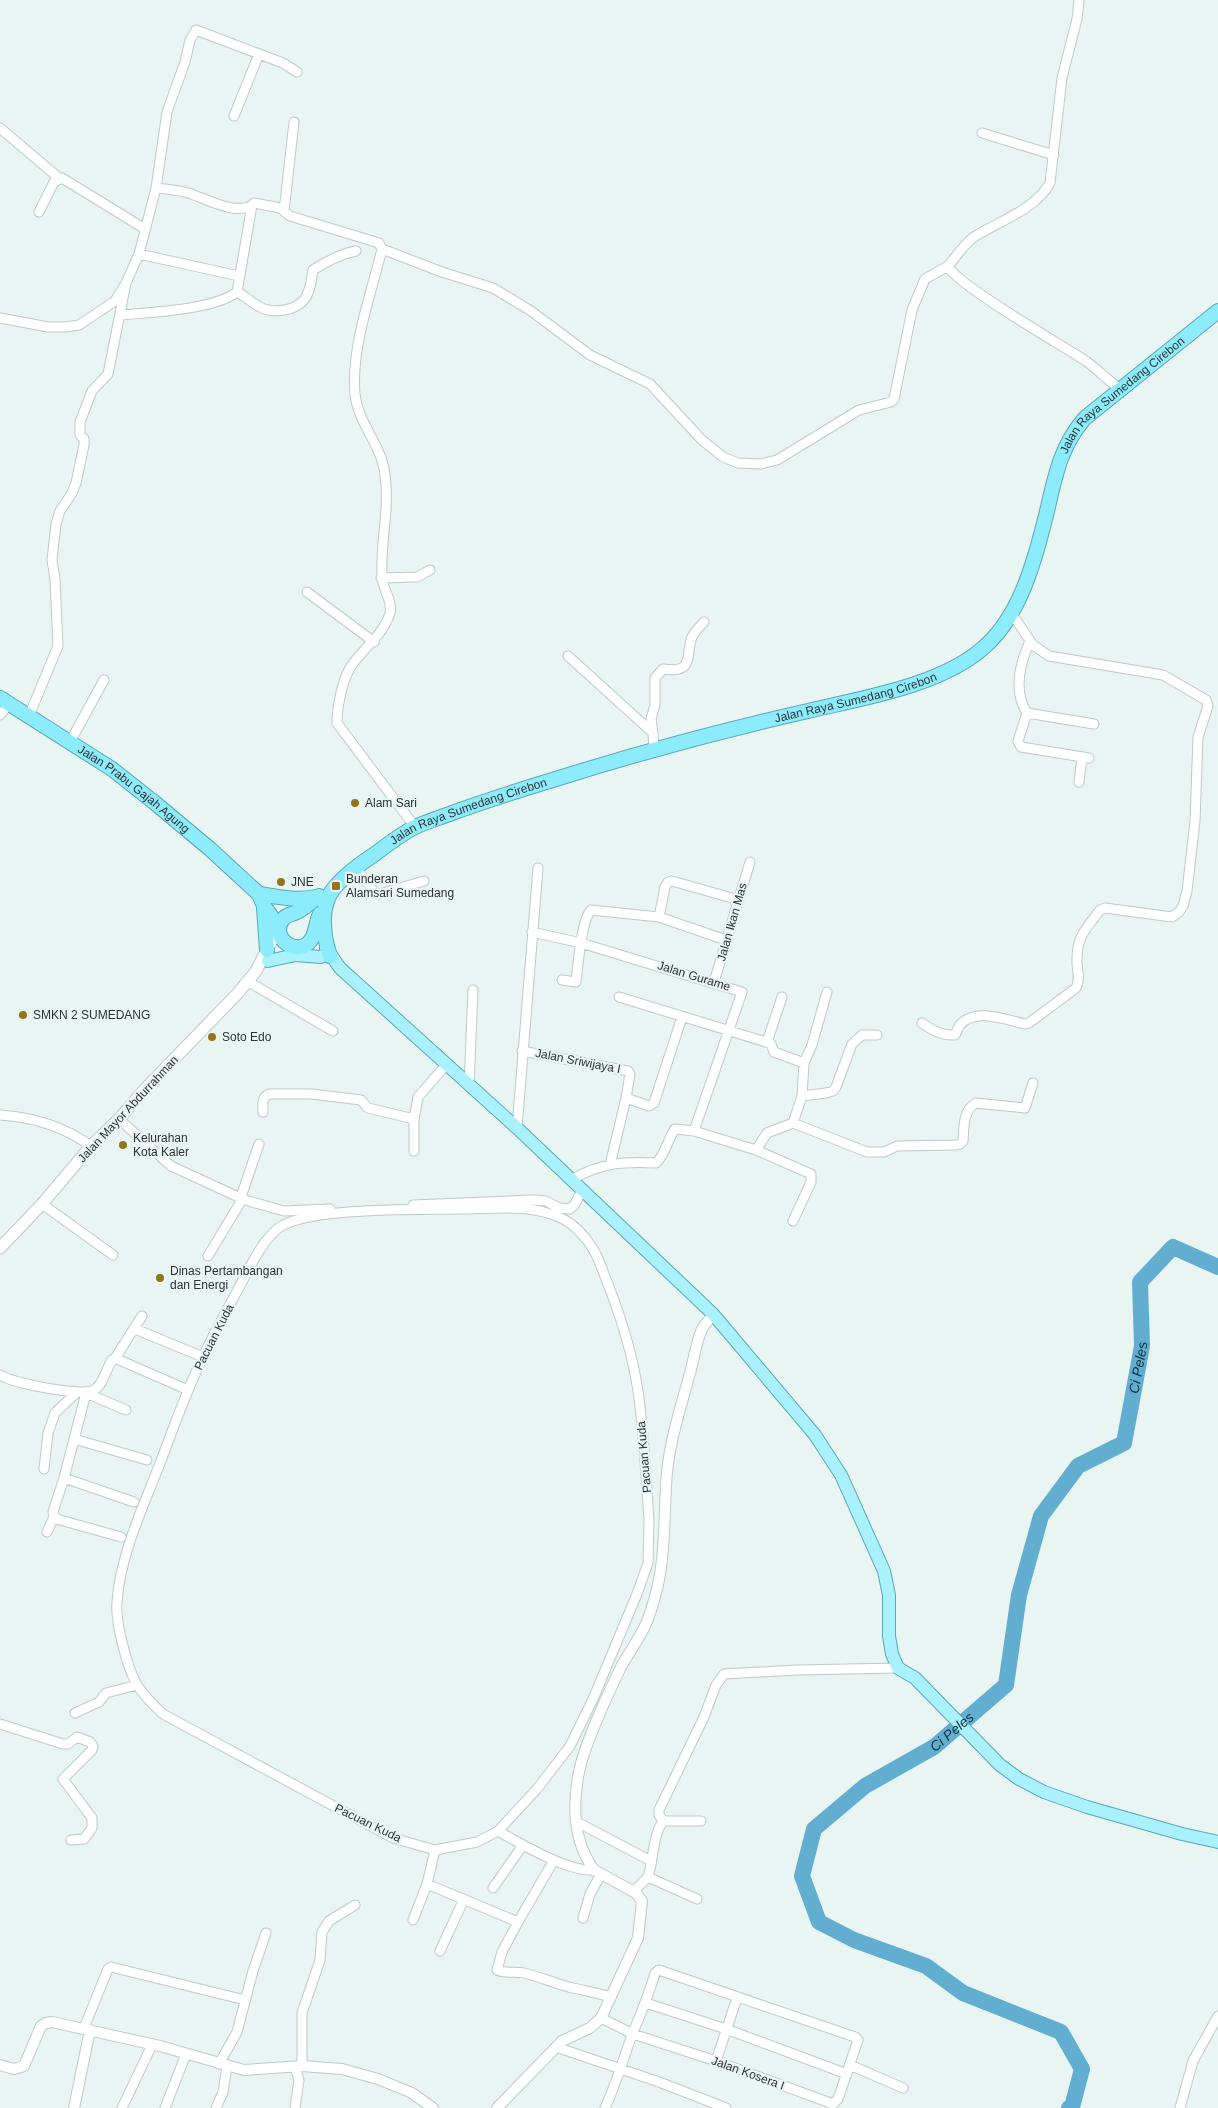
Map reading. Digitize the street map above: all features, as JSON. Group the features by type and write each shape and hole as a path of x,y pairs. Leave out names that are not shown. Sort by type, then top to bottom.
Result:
{"highway":[{"name":"Jalan Raya Sumedang Cirebon","path":"326,897 356,868 415,827 482,802 654,748 887,692 927,679 961,663 981,650 1012,614 1026,582 1043,529 1062,452 1073,432 1085,418 1218,311"},
{"name":"Jalan Prabu Gajah Agung","path":"3,706 29,716 112,769 210,849 265,899"},
{"path":"265,899 299,900 326,897"},
{"path":"265,899 285,943 296,947 302,946 311,940 326,897"},
{"path":"279,927 287,915 326,897"},
{"path":"326,897 323,928 326,956"},
{"path":"265,899 310,919 314,928"},
{"path":"265,899 268,955"}],"main road":[{"name":"Jalan Mayor Abdurrahman","path":"0,1248 42,1204 90,1146 119,1119 247,981 268,955 279,927"},
{"path":"314,928 326,956"},
{"path":"268,955 296,947 326,956 517,1128 713,1314 815,1435 841,1475 884,1571 889,1594 890,1646 898,1668 915,1678 1000,1765 1019,1779 1044,1792 1182,1834 1218,1842"},
{"path":"268,955 326,956"}],"street":[{"path":"382,250 493,288 530,311 590,355 650,384 702,440 723,457 738,463 761,464 777,460 859,410 890,402 894,398 912,310 925,280 948,266 972,239 1026,207 1047,189 1052,179 1062,78 1078,19 1079,0"},
{"path":"0,318 48,327 79,325 115,301 126,284 139,254 156,188 167,112 185,62 190,40 196,30 259,54 297,72"},
{"path":"234,116 259,54"},
{"path":"284,211 294,122"},
{"path":"0,128 59,178 71,182 90,196 145,229"},
{"path":"982,133 1054,155"},
{"path":"39,212 49,191 59,178"},
{"path":"156,188 187,192 213,203 242,210 254,203 280,208 290,216 379,243 382,250 355,359 356,395 360,417 378,447 385,473 387,503 382,578 390,605 390,613 374,642 351,667 342,685 337,723 415,827"},
{"path":"121,315 190,308 231,297 237,292 252,205"},
{"path":"237,292 251,299 260,307 273,311 289,310 304,300 310,288 313,270 342,254 356,251"},
{"path":"139,254 239,276"},
{"path":"948,266 955,276 980,294 1088,362 1121,390"},
{"path":"29,716 58,646 52,560 56,524 60,511 76,483 84,445 84,439 80,435 80,422 92,391 108,374 126,284"},
{"path":"382,578 417,577 430,570"},
{"path":"307,592 374,642"},
{"path":"922,1023 933,1030 951,1036 954,1035 959,1025 971,1017 981,1015 1025,1024 1029,1023 1076,988 1079,982 1077,962 1081,934 1100,910 1105,908 1172,917 1183,906 1187,891 1195,821 1198,737 1208,706 1206,700 1163,675 1049,656 1032,645 1012,614"},
{"path":"654,748 651,719 654,705 655,678 663,669 673,670 686,664 689,658 692,637 704,622"},
{"path":"1030,641 1023,657 1019,681 1020,699 1027,713 1018,741 1021,748 1086,758 1079,782"},
{"path":"568,656 653,733"},
{"path":"70,742 104,680"},
{"path":"1027,713 1094,724"},
{"name":"Jalan Ikan Mas","path":"714,982 750,862"},
{"path":"356,868 374,892 380,894 424,881"},
{"path":"517,1128 538,868"},
{"path":"659,917 665,887 668,882 672,881 738,900"},
{"path":"562,980 576,982 581,943 588,914 591,910 659,917 662,920 726,940"},
{"name":"Jalan Gurame","path":"532,932 581,943 742,992 694,1131"},
{"path":"247,981 333,1031"},
{"path":"469,1086 474,990"},
{"path":"793,1123 802,1096 804,1063 812,1045 827,992"},
{"path":"619,996 767,1042 771,1044 774,1052 804,1063"},
{"path":"767,1042 782,997"},
{"path":"626,1098 649,1106 654,1103 682,1017"},
{"path":"802,1096 832,1091 836,1087 852,1044 862,1035 877,1035"},
{"name":"Jalan Sriwijaya I","path":"522,1051 628,1071 630,1074 626,1098 610,1165"},
{"path":"414,1151 414,1119 418,1097 446,1065"},
{"path":"756,1150 767,1133 793,1123 867,1152 884,1152 897,1146 956,1145 960,1144 962,1140 967,1113 971,1106 976,1103 1024,1108 1033,1083"},
{"path":"263,1112 264,1097 269,1094 312,1094 361,1100 368,1108 414,1119"},
{"path":"0,1115 24,1117 44,1122 67,1131 90,1146"},
{"path":"119,1119 172,1166 242,1198 284,1212 532,1200 549,1202 564,1210 573,1207 582,1190"},
{"path":"571,1180 589,1170 625,1161 656,1163 662,1157 675,1129 694,1131 756,1150 811,1174 811,1182 793,1222"},
{"path":"208,1256 242,1198 259,1144"},
{"path":"42,1204 113,1255"},
{"name":"Pacuan Kuda","path":"430,1210 534,1210 555,1216 567,1222 584,1237 594,1251 612,1295 629,1350 638,1389 649,1520 648,1563 602,1678 570,1746 538,1789 498,1831 477,1842 435,1850 393,1838 208,1740 163,1714 151,1704 137,1685 118,1626 116,1604 120,1580 144,1502 203,1357 260,1251 277,1229 288,1222 305,1217 430,1210"},
{"path":"583,1918 597,1872 580,1844 575,1821 579,1771 590,1740 622,1666 645,1627 657,1588 665,1535 668,1464 698,1343 702,1330 713,1314"},
{"path":"44,1469 48,1434 55,1413 81,1393 98,1386 112,1360 114,1360 142,1316"},
{"path":"135,1329 203,1357"},
{"path":"114,1360 128,1364 188,1390"},
{"path":"0,1375 24,1384 81,1393 126,1410"},
{"path":"47,1532 54,1517 53,1512 74,1439 81,1393"},
{"path":"74,1439 147,1460"},
{"path":"64,1478 134,1502"},
{"path":"54,1517 121,1537"},
{"path":"663,1821 659,1815 660,1810 704,1717 716,1685 724,1674 898,1668"},
{"path":"75,1713 99,1702 106,1693 137,1685"},
{"path":"0,1724 62,1744 68,1744 77,1737 92,1744 92,1750 63,1778 92,1818 92,1828 84,1839 71,1840"},
{"path":"575,1821 651,1862"},
{"path":"663,1821 701,1821"},
{"path":"633,1892 648,1877 653,1848 663,1821"},
{"path":"497,2108 562,2041 590,2028 601,2018 638,1938 641,1925 642,1900 633,1892 597,1872 582,1870 554,1860 498,1831"},
{"path":"492,1888 523,1845"},
{"path":"413,1920 427,1884 435,1850"},
{"path":"554,1860 502,1952 497,1970 542,1978 572,1988 590,1990 611,1997"},
{"path":"648,1877 697,1899"},
{"path":"427,1884 518,1922"},
{"path":"440,1951 464,1899"},
{"path":"295,2108 299,2080 302,2013 320,1960 322,1932 329,1921 355,1905"},
{"path":"216,2108 223,2092 223,2065 237,2032 252,1971 266,1933"},
{"path":"74,2108 87,2029 108,1969 111,1967 245,2000"},
{"path":"605,2108 646,2003 655,1974 659,1970 737,1998 716,2061"},
{"name":"Jalan Kosera I","path":"601,2018 633,2034 716,2061 833,2104 838,2099 849,2070 858,2042 855,2037 737,1998"},
{"path":"646,2003 903,2088"},
{"path":"1180,2108 1193,2061 1218,2016"},
{"path":"0,2065 14,2069 24,2066 41,2026 52,2022 152,2045 244,2070 299,2066 359,2072 412,2093 433,2108"},
{"path":"122,2108 152,2045"},
{"path":"556,2047 659,2082 726,2108"},
{"path":"165,2108 186,2054"}],"waterway":[{"name":"Ci Peles","path":"1069,2108 1072,2107 1082,2069 1061,2032 963,1993 926,1966 854,1940 819,1922 802,1876 814,1829 865,1786 934,1747 1006,1685 1019,1595 1041,1516 1078,1466 1124,1443 1142,1346 1140,1282 1173,1247 1218,1267"}],"place":[{"name":"Alam Sari","path":"355,803"},
{"name":"JNE","path":"281,882"},
{"name":"Bunderan Alamsari Sumedang","path":"336,886"},
{"name":"SMKN 2 SUMEDANG","path":"23,1015"},
{"name":"Soto Edo","path":"212,1037"},
{"name":"Kelurahan Kota Kaler","path":"123,1145"},
{"name":"Dinas Pertambangan dan Energi","path":"160,1278"}]}
